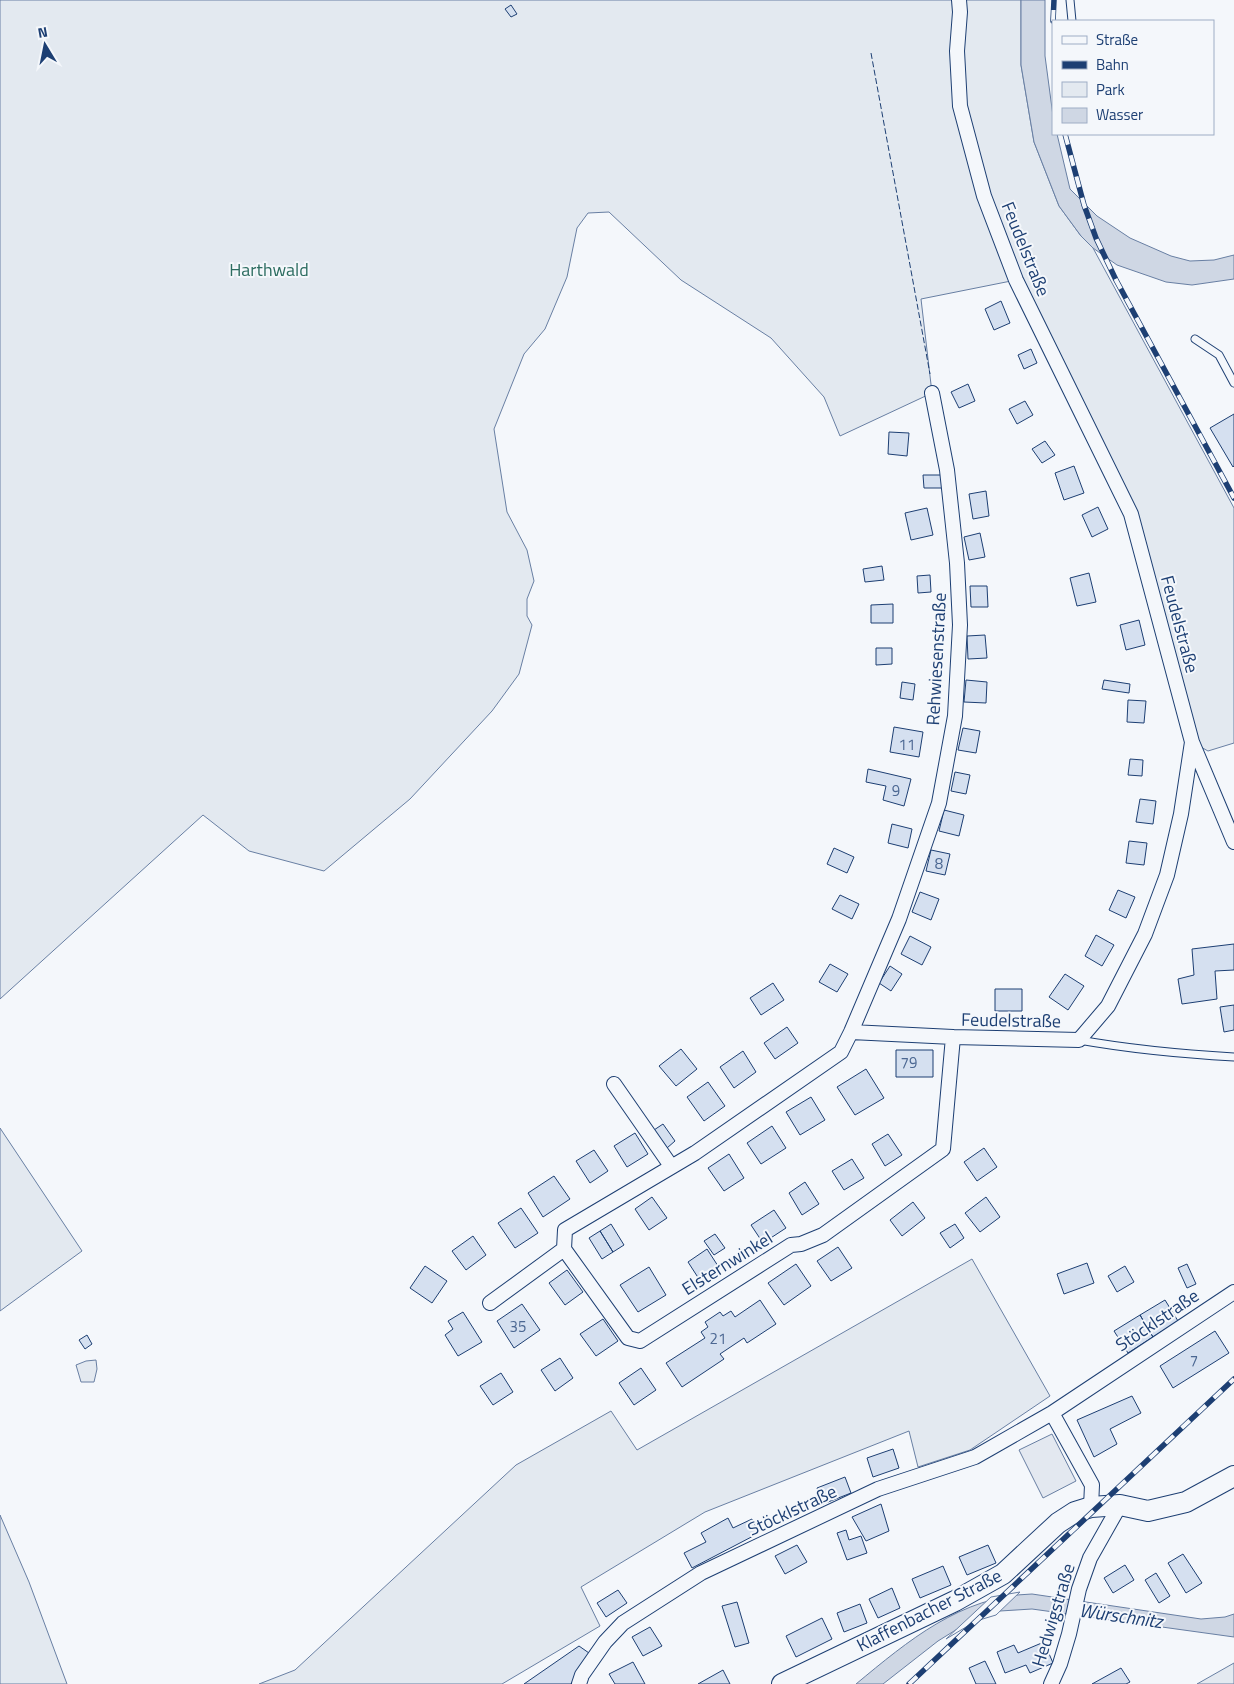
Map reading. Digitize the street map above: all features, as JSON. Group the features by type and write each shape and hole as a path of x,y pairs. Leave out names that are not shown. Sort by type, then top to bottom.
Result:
{"main road":[{"name":"Klaffenbacher Straße","path":"782,1684 956,1601 1003,1574 1058,1523 1075,1512 1091,1507 1120,1505 1148,1511 1158,1509 1186,1502 1234,1476"}],"street":[{"name":"Feudelstraße","path":"851,1032 1078,1040 1108,1006 1145,934 1168,875 1181,814 1192,742 1132,514 1016,280 984,196 960,106 956,51 960,12 959,0"},
{"name":"Rehwiesenstraße","path":"851,1032 899,919 939,803 955,716 960,625 958,563 947,470 932,393"},
{"path":"1192,742 1234,842"},
{"path":"490,1303 564,1249 565,1230 695,1153 841,1052 851,1032"},
{"name":"Elsternwinkel","path":"564,1249 628,1338 640,1341 791,1245 801,1244 823,1235 943,1149 953,1037"},
{"path":"614,1084 671,1166"},
{"name":"Stöcklstraße","path":"579,1684 582,1675 605,1642 623,1622 701,1573 878,1489 975,1457 1052,1413 1234,1292"},
{"path":"1052,1413 1092,1485 1091,1507"},
{"name":"Hedwigstraße","path":"1050,1684 1060,1664 1079,1589 1090,1558 1120,1505"}],"lane":[{"path":"1070,0 1072,20"},
{"path":"1195,339 1218,355 1234,383"},
{"path":"1078,1040 1116,1047 1171,1053 1234,1057"}],"green space":[{"name":"Harthwald","path":"0,0 1021,0 1021,65 1034,142 1059,206 1081,236 1093,248 1234,508 1234,743 1208,751 1192,742 1131,514 1016,280 921,299 932,393 840,436 824,397 771,338 681,280 609,212 588,213 577,228 567,277 545,329 524,354 494,429 507,512 527,550 534,581 527,599 527,616 532,625 519,674 492,711 410,799 324,871 249,851 203,815 0,999"},
{"path":"0,1128 82,1251 0,1311"},
{"path":"972,1259 1050,1396 970,1450 918,1467 909,1431 705,1512 581,1587 600,1626 502,1684 259,1684 295,1670 516,1465 611,1411 637,1450"},
{"path":"96,1360 97,1369 94,1382 81,1382 76,1365"},
{"path":"0,1515 29,1582 67,1684 0,1684"},
{"path":"1234,1663 1234,1684 1197,1684"}],"shaded area":[{"path":"1052,1434 1076,1481 1043,1498 1019,1450"}],"water":[{"path":"1021,0 1045,0 1045,56 1052,108 1052,135 1057,135 1070,189 1097,216 1130,238 1171,256 1190,261 1214,260 1234,255 1234,279 1192,285 1166,282 1117,265 1093,248 1081,236 1059,206 1034,142 1021,65"},
{"name":"Würschnitz","path":"1032,1594 1201,1619 1225,1617 1234,1614 1234,1637 1032,1609 1000,1611 975,1618 938,1641 883,1684 856,1684 916,1637 959,1612 982,1603 1006,1597"}],"pier":[{"path":"1020,1592 996,1615 976,1621 946,1639 991,1597"}],"building":[{"path":"511,5 517,14 511,17 505,9"},
{"path":"1001,301 1010,323 994,330 985,309"},
{"path":"1031,349 1037,363 1024,369 1018,355"},
{"path":"968,384 975,401 959,408 951,392"},
{"path":"1025,401 1033,415 1017,424 1009,409"},
{"path":"1234,414 1234,466 1233,467 1210,428"},
{"path":"889,432 909,433 907,456 888,454"},
{"path":"1045,441 1055,455 1042,463 1032,449"},
{"path":"1074,466 1084,493 1064,500 1055,473"},
{"path":"923,475 944,475 944,488 924,488"},
{"path":"986,491 989,516 973,519 969,494"},
{"path":"1098,507 1108,529 1092,537 1082,515"},
{"path":"927,508 933,535 911,540 905,513"},
{"path":"980,533 985,557 969,560 964,537"},
{"path":"882,566 884,580 865,582 863,569"},
{"path":"1089,573 1096,602 1077,606 1070,578"},
{"path":"930,575 931,592 918,593 917,576"},
{"path":"970,586 987,586 988,607 971,607"},
{"path":"893,604 893,623 871,623 871,605"},
{"path":"1139,620 1145,645 1126,650 1120,625"},
{"path":"985,635 987,658 968,659 967,636"},
{"path":"876,648 892,648 892,664 876,665"},
{"path":"966,680 987,682 986,703 964,702"},
{"path":"1104,680 1130,684 1129,693 1102,689"},
{"path":"902,682 915,684 913,700 900,698"},
{"path":"1128,700 1146,701 1144,723 1127,722"},
{"path":"894,727 923,732 919,757 890,752"},
{"path":"963,728 980,731 976,753 958,750"},
{"path":"1130,759 1143,760 1142,776 1128,775"},
{"path":"868,769 911,779 904,806 883,800 886,786 866,782"},
{"path":"955,772 970,775 966,794 951,791"},
{"path":"1140,799 1156,801 1153,824 1136,822"},
{"path":"944,810 964,815 959,836 939,831"},
{"path":"892,824 912,829 908,848 888,843"},
{"path":"1129,841 1147,843 1144,865 1126,863"},
{"path":"834,848 854,857 847,873 827,864"},
{"path":"931,850 950,854 945,875 926,871"},
{"path":"1118,890 1135,897 1126,918 1109,910"},
{"path":"920,892 939,899 931,920 912,912"},
{"path":"840,895 859,904 852,919 832,909"},
{"path":"1096,935 1114,945 1102,966 1085,956"},
{"path":"910,936 931,947 922,965 901,954"},
{"path":"1234,944 1234,970 1215,971 1217,999 1182,1004 1178,979 1194,975 1192,949"},
{"path":"830,964 848,974 837,992 819,982"},
{"path":"890,966 902,974 891,991 879,983"},
{"path":"1065,974 1084,986 1068,1010 1049,997"},
{"path":"773,983 784,1000 761,1015 750,998"},
{"path":"995,989 1022,989 1022,1011 995,1011"},
{"path":"1234,1005 1234,1030 1224,1032 1220,1007"},
{"path":"787,1027 798,1043 775,1059 764,1043"},
{"path":"681,1049 697,1069 676,1086 659,1066"},
{"path":"896,1050 933,1050 933,1077 896,1077"},
{"path":"743,1051 756,1072 734,1088 720,1067"},
{"path":"866,1069 884,1098 855,1115 837,1087"},
{"path":"708,1082 725,1106 704,1121 687,1097"},
{"path":"811,1097 825,1120 800,1135 786,1112"},
{"path":"663,1124 675,1141 667,1148 654,1130"},
{"path":"772,1126 786,1148 761,1164 747,1143"},
{"path":"635,1133 648,1154 627,1167 614,1146"},
{"path":"888,1134 902,1155 885,1166 872,1144"},
{"path":"984,1148 997,1167 977,1181 964,1162"},
{"path":"594,1150 608,1171 590,1183 576,1161"},
{"path":"729,1154 744,1178 724,1191 708,1168"},
{"path":"852,1159 864,1178 844,1190 832,1171"},
{"path":"554,1176 570,1199 543,1217 528,1193"},
{"path":"805,1182 819,1204 802,1215 789,1193"},
{"path":"652,1197 667,1218 649,1230 635,1209"},
{"path":"986,1197 1000,1217 980,1232 965,1213"},
{"path":"913,1202 925,1218 902,1236 890,1220"},
{"path":"521,1208 538,1233 515,1248 498,1223"},
{"path":"774,1210 786,1228 763,1243 751,1225"},
{"path":"611,1224 624,1245 613,1252 600,1231"},
{"path":"955,1224 964,1238 950,1248 940,1233"},
{"path":"600,1231 613,1252 602,1259 589,1238"},
{"path":"715,1234 725,1248 714,1255 704,1241"},
{"path":"473,1236 486,1255 466,1270 452,1251"},
{"path":"838,1247 852,1268 831,1281 817,1261"},
{"path":"707,1249 718,1266 699,1279 688,1262"},
{"path":"1087,1263 1094,1283 1064,1294 1057,1274"},
{"path":"796,1264 811,1286 784,1305 768,1283"},
{"path":"1187,1264 1196,1284 1187,1288 1178,1268"},
{"path":"425,1266 447,1281 432,1303 410,1288"},
{"path":"1125,1266 1134,1282 1117,1292 1108,1276"},
{"path":"649,1267 666,1295 638,1312 620,1285"},
{"path":"567,1270 583,1292 565,1305 549,1283"},
{"path":"760,1300 776,1324 747,1343 744,1338 720,1354 724,1359 682,1387 666,1363 705,1338 701,1332 708,1327 705,1322 720,1312 723,1316 731,1311 735,1317"},
{"path":"1165,1300 1178,1321 1153,1337 1140,1315"},
{"path":"522,1304 540,1330 514,1348 497,1321"},
{"path":"463,1312 482,1342 458,1356 445,1335 453,1329 448,1321"},
{"path":"1140,1315 1153,1337 1128,1353 1114,1331"},
{"path":"603,1319 618,1341 596,1356 580,1334"},
{"path":"1215,1331 1229,1353 1173,1388 1160,1366"},
{"path":"87,1335 92,1344 85,1349 79,1340"},
{"path":"560,1358 573,1378 555,1391 541,1370"},
{"path":"641,1368 656,1390 634,1405 619,1383"},
{"path":"501,1373 513,1392 493,1405 480,1386"},
{"path":"1132,1396 1141,1413 1110,1429 1117,1444 1094,1457 1077,1420"},
{"path":"893,1449 899,1468 873,1477 867,1458"},
{"path":"845,1477 851,1493 823,1504 817,1488"},
{"path":"881,1504 889,1531 866,1541 852,1517"},
{"path":"728,1518 733,1528 752,1519 759,1533 692,1568 684,1553 706,1542 701,1533"},
{"path":"846,1530 849,1540 861,1536 867,1553 847,1560 837,1533"},
{"path":"797,1545 807,1562 785,1574 775,1556"},
{"path":"988,1545 996,1563 967,1575 959,1557"},
{"path":"1183,1554 1202,1583 1186,1593 1168,1563"},
{"path":"1125,1565 1134,1580 1113,1593 1104,1578"},
{"path":"943,1566 951,1585 920,1598 912,1579"},
{"path":"1156,1573 1170,1596 1159,1603 1145,1580"},
{"path":"892,1588 900,1608 878,1618 869,1599"},
{"path":"618,1590 627,1603 606,1617 597,1603"},
{"path":"737,1602 749,1643 735,1647 722,1606"},
{"path":"860,1604 867,1623 844,1632 837,1613"},
{"path":"822,1618 832,1639 796,1657 786,1636"},
{"path":"650,1627 662,1646 643,1656 632,1637"},
{"path":"1044,1642 1053,1663 1030,1673 1026,1665 1005,1673 997,1652 1014,1645 1018,1653"},
{"path":"579,1646 589,1653 571,1684 524,1684"},
{"path":"985,1661 996,1684 976,1684 969,1668"},
{"path":"633,1662 645,1684 615,1684 609,1674"},
{"path":"1121,1668 1130,1682 1126,1684 1092,1684"},
{"path":"723,1670 730,1684 698,1684"}],"railway":[{"path":"1053,20 1054,0"},
{"path":"1065,135 1084,205 1096,238 1116,280 1234,498"},
{"path":"909,1684 1234,1379"}],"fence":[{"path":"871,53 930,374"}]}
